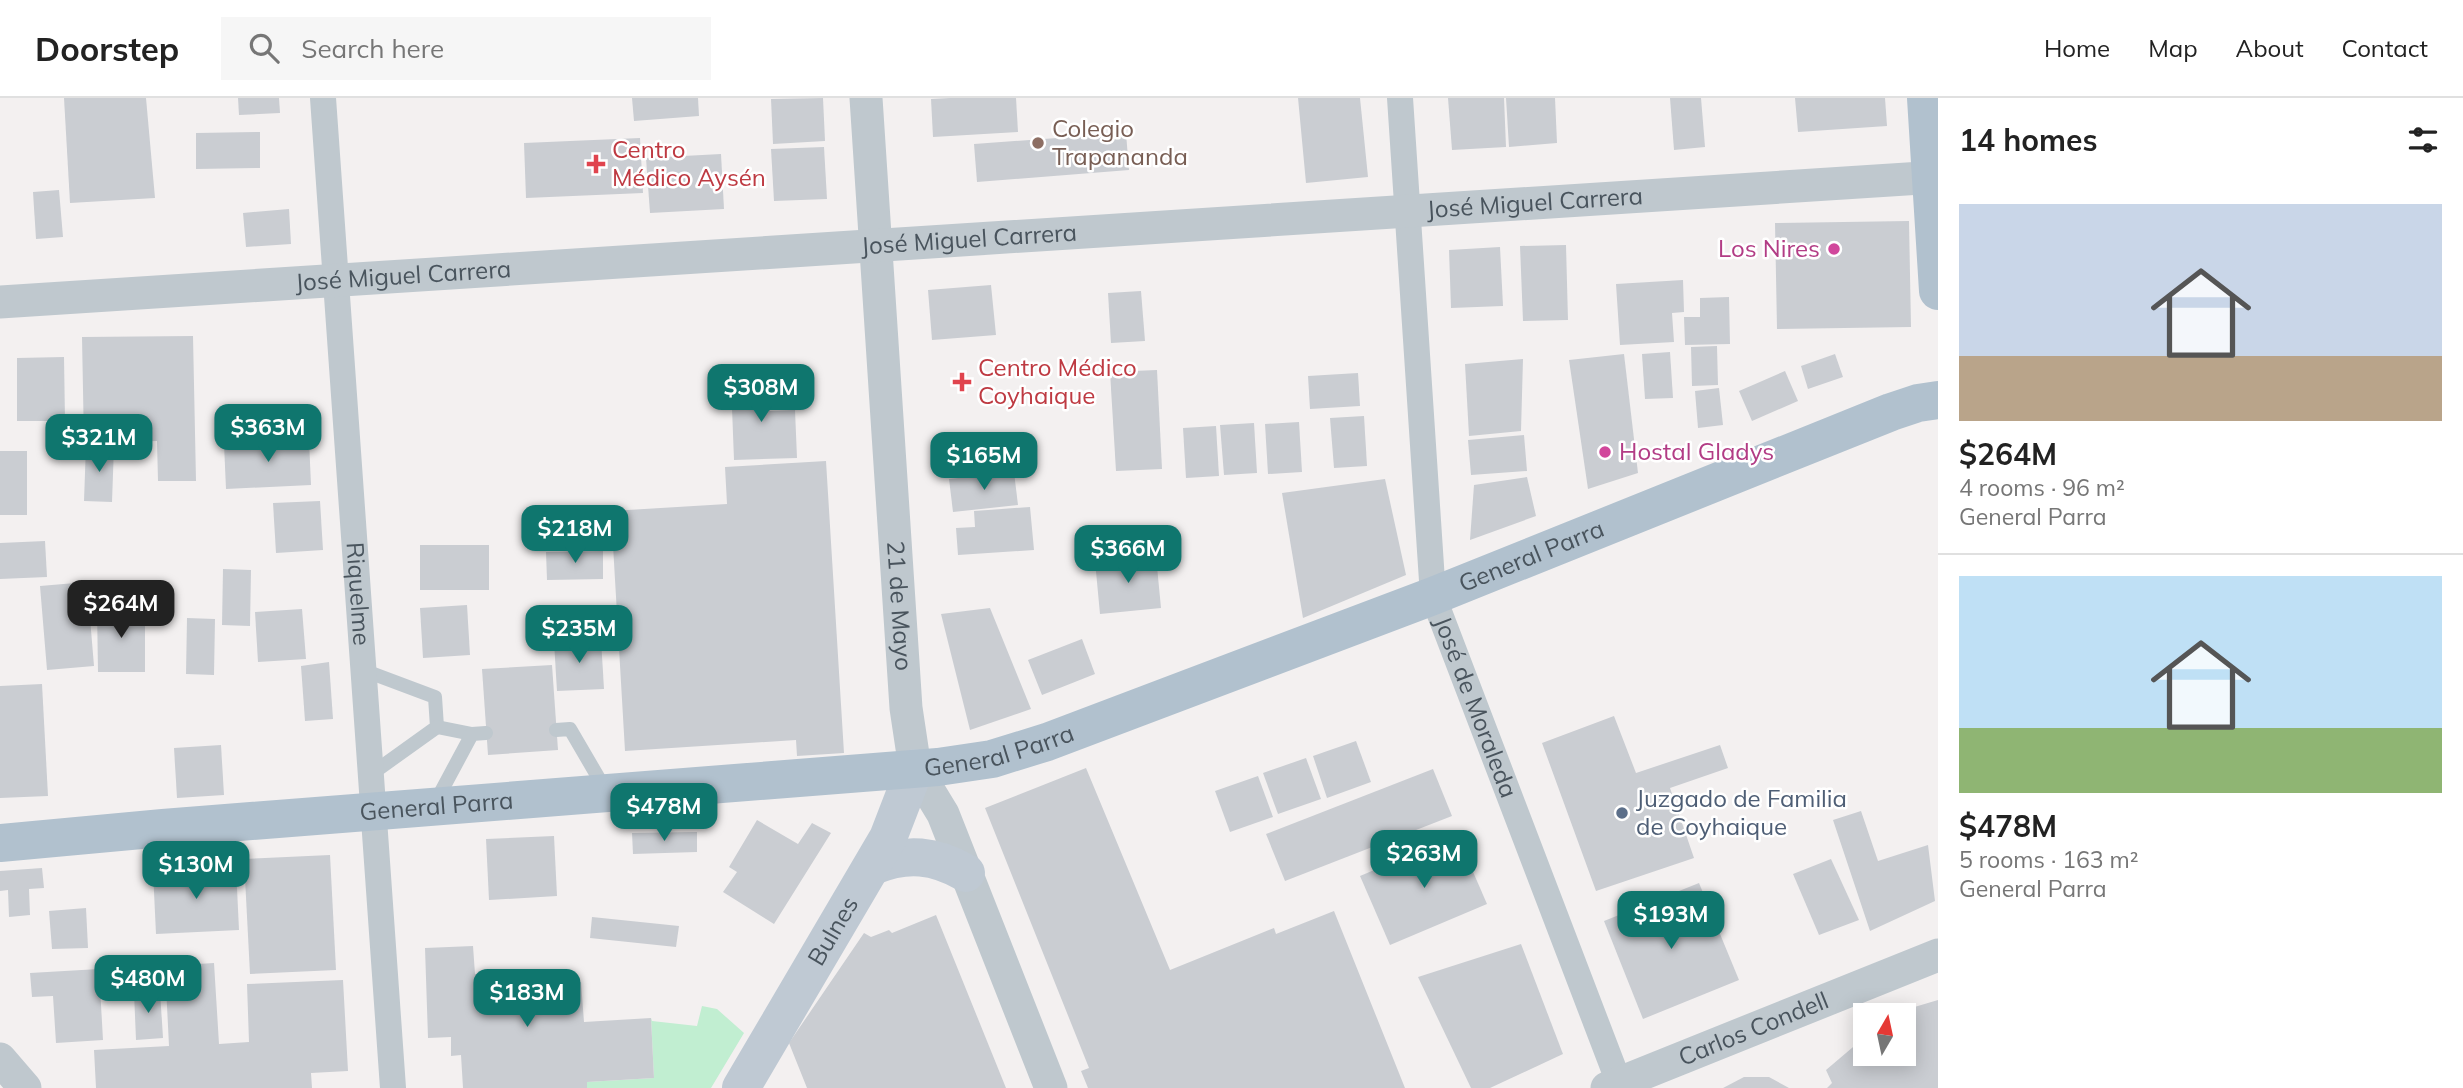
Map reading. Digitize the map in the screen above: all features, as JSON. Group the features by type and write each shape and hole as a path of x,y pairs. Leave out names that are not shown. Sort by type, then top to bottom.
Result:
{"main road":[{"path":"1926,98 1934,176 1938,291"},
{"name":"General Parra","path":"0,843 371,794 433,807 966,764 1020,751 1433,596 1892,412 1918,403 1938,400"},
{"name":"Bulnes","path":"741,1088 873,866 898,816 915,768"},
{"path":"873,866 902,857 918,856 935,858 966,873"}],"street":[{"name":"Riquelme","path":"323,98 393,1088"},
{"name":"21 de Mayo","path":"866,98 906,708 915,768 943,814 1051,1088"},
{"name":"José de Moraleda","path":"1400,98 1433,596 1616,1086"},
{"name":"José Miguel Carrera","path":"0,302 1934,176"},
{"name":"Carlos Condell","path":"1616,1086 1938,955"},
{"path":"0,1059 25,1088"}],"lane":[{"path":"363,670 435,697 437,727 371,794"},
{"path":"433,807 479,734 437,727"},
{"path":"556,730 570,729 607,794"}],"green space":[{"path":"702,1006 717,1009 744,1033 711,1088 587,1088 587,1082 654,1078 651,1018 652,1021 697,1026"}],"building":[{"path":"64,98 146,98 155,198 70,203"},
{"path":"238,98 279,98 280,113 239,115"},
{"path":"632,98 698,98 699,116 634,121"},
{"path":"823,98 825,141 773,144 771,99"},
{"path":"1016,98 1018,132 933,137 931,99"},
{"path":"1298,98 1360,98 1368,177 1306,183"},
{"path":"1448,98 1504,98 1506,147 1452,150"},
{"path":"1506,98 1555,98 1557,143 1509,147"},
{"path":"1670,98 1701,98 1705,147 1674,150"},
{"path":"1795,98 1885,98 1887,126 1798,132"},
{"path":"260,132 260,168 196,169 196,133"},
{"path":"1126,133 1129,170 977,182 974,144"},
{"path":"640,138 643,193 526,198 524,143"},
{"path":"824,147 827,199 774,201 771,149"},
{"path":"721,154 724,209 650,213 646,158"},
{"path":"59,190 63,237 36,239 33,192"},
{"path":"289,209 291,244 246,247 243,213"},
{"path":"1909,221 1911,327 1777,329 1775,223"},
{"path":"1566,245 1568,320 1523,321 1520,246"},
{"path":"1500,247 1503,306 1451,308 1449,250"},
{"path":"1683,280 1684,312 1672,313 1674,342 1620,345 1616,284"},
{"path":"991,285 996,335 932,340 928,290"},
{"path":"1141,291 1145,341 1111,343 1108,293"},
{"path":"1729,297 1730,344 1685,345 1684,317 1700,317 1700,298"},
{"path":"193,336 196,481 158,481 157,441 84,443 82,337"},
{"path":"1717,346 1718,385 1692,386 1691,347"},
{"path":"1670,352 1673,398 1645,399 1642,354"},
{"path":"1624,354 1638,473 1588,489 1569,360"},
{"path":"1835,354 1843,377 1808,389 1801,366"},
{"path":"64,357 65,421 17,421 17,358"},
{"path":"1523,359 1521,431 1469,436 1465,364"},
{"path":"1157,370 1162,469 1116,471 1110,372"},
{"path":"1785,371 1798,401 1752,421 1739,391"},
{"path":"1358,373 1360,406 1310,409 1308,376"},
{"path":"769,380 770,411 795,410 797,458 734,460 731,382"},
{"path":"1719,388 1723,425 1698,428 1695,391"},
{"path":"1364,416 1367,466 1334,468 1330,418"},
{"path":"1299,422 1302,472 1268,474 1265,424"},
{"path":"1254,423 1257,473 1224,475 1220,425"},
{"path":"1216,426 1219,476 1186,478 1183,428"},
{"path":"1524,435 1527,471 1471,475 1468,440"},
{"path":"309,440 311,485 226,489 224,444"},
{"path":"86,445 114,446 112,502 84,501"},
{"path":"0,451 27,451 27,515 0,515"},
{"path":"826,461 844,753 797,756 796,740 625,751 611,511 727,504 725,467"},
{"path":"1014,472 1018,505 953,512 949,479"},
{"path":"1527,477 1536,516 1470,540 1474,485"},
{"path":"1385,479 1406,575 1303,618 1282,493"},
{"path":"320,501 323,550 276,553 273,503"},
{"path":"1030,507 1034,550 958,555 956,528 975,527 974,511"},
{"path":"45,541 47,577 0,579 0,543"},
{"path":"420,545 489,545 489,590 420,590"},
{"path":"603,551 603,579 547,580 546,552"},
{"path":"1156,556 1161,608 1100,614 1095,561"},
{"path":"223,569 251,570 250,626 222,625"},
{"path":"87,582 94,666 47,670 40,586"},
{"path":"467,605 470,655 423,658 420,608"},
{"path":"145,608 145,672 98,672 97,609"},
{"path":"990,608 1031,709 970,730 941,614"},
{"path":"302,609 306,659 258,662 255,612"},
{"path":"187,618 215,619 214,675 186,674"},
{"path":"601,639 604,689 557,691 554,642"},
{"path":"1082,639 1095,674 1042,695 1028,660"},
{"path":"329,662 333,719 305,721 301,666"},
{"path":"552,665 558,750 488,755 482,669"},
{"path":"42,684 48,796 0,798 0,686"},
{"path":"1614,716 1636,773 1720,745 1728,768 1670,788 1694,858 1596,891 1542,743"},
{"path":"1356,741 1371,782 1327,798 1313,756"},
{"path":"221,745 224,795 177,798 174,748"},
{"path":"1306,758 1321,799 1278,814 1263,773"},
{"path":"1086,768 1170,970 1274,928 1276,934 1334,911 1405,1088 1088,1088 1081,1071 1089,1068 985,808"},
{"path":"1433,769 1452,816 1285,881 1266,834"},
{"path":"1258,776 1273,817 1230,832 1215,791"},
{"path":"1861,811 1878,861 1928,845 1935,901 1870,931 1833,820"},
{"path":"757,820 798,844 812,823 831,833 774,924 723,892 737,872 729,867"},
{"path":"697,832 697,852 633,854 632,833"},
{"path":"1457,835 1487,904 1390,945 1360,876"},
{"path":"554,836 557,896 489,900 486,839"},
{"path":"330,855 336,970 250,974 244,859"},
{"path":"1831,859 1859,920 1819,935 1793,874"},
{"path":"236,867 239,930 156,934 153,871"},
{"path":"42,868 44,888 29,889 30,915 9,917 8,890 0,891 0,871"},
{"path":"1699,883 1739,980 1643,1019 1604,921"},
{"path":"86,908 88,948 52,949 49,911"},
{"path":"936,915 1006,1088 807,1088 789,1043 864,933 871,937 889,930 892,933"},
{"path":"592,917 679,926 676,947 590,938"},
{"path":"1521,944 1563,1054 1490,1088 1471,1088 1418,977"},
{"path":"473,946 475,974 542,972 542,984 581,982 584,1022 651,1018 654,1078 587,1082 587,1088 463,1088 461,1055 451,1056 451,1037 428,1038 425,948"},
{"path":"214,963 219,1044 249,1042 247,984 343,980 348,1071 311,1073 312,1088 96,1088 94,1050 169,1046 165,966"},
{"path":"99,969 103,1040 56,1043 53,996 32,997 30,973"},
{"path":"160,991 163,1038 136,1040 134,992"},
{"path":"1938,1000 1938,1088 1827,1088 1832,1083 1826,1070 1853,1047 1853,1066 1916,1066 1916,1007"},
{"path":"1744,1077 1769,1077 1789,1088 1723,1088"}],"place":[{"name":"Colegio Trapananda","path":"1038,143"},
{"name":"Centro Médico Aysén","path":"596,164"},
{"name":"Los Nires","path":"1834,249"},
{"name":"Centro Médico Coyhaique","path":"962,382"},
{"name":"Hostal Gladys","path":"1605,452"},
{"name":"Juzgado de Familia de Coyhaique","path":"1622,813"}]}
